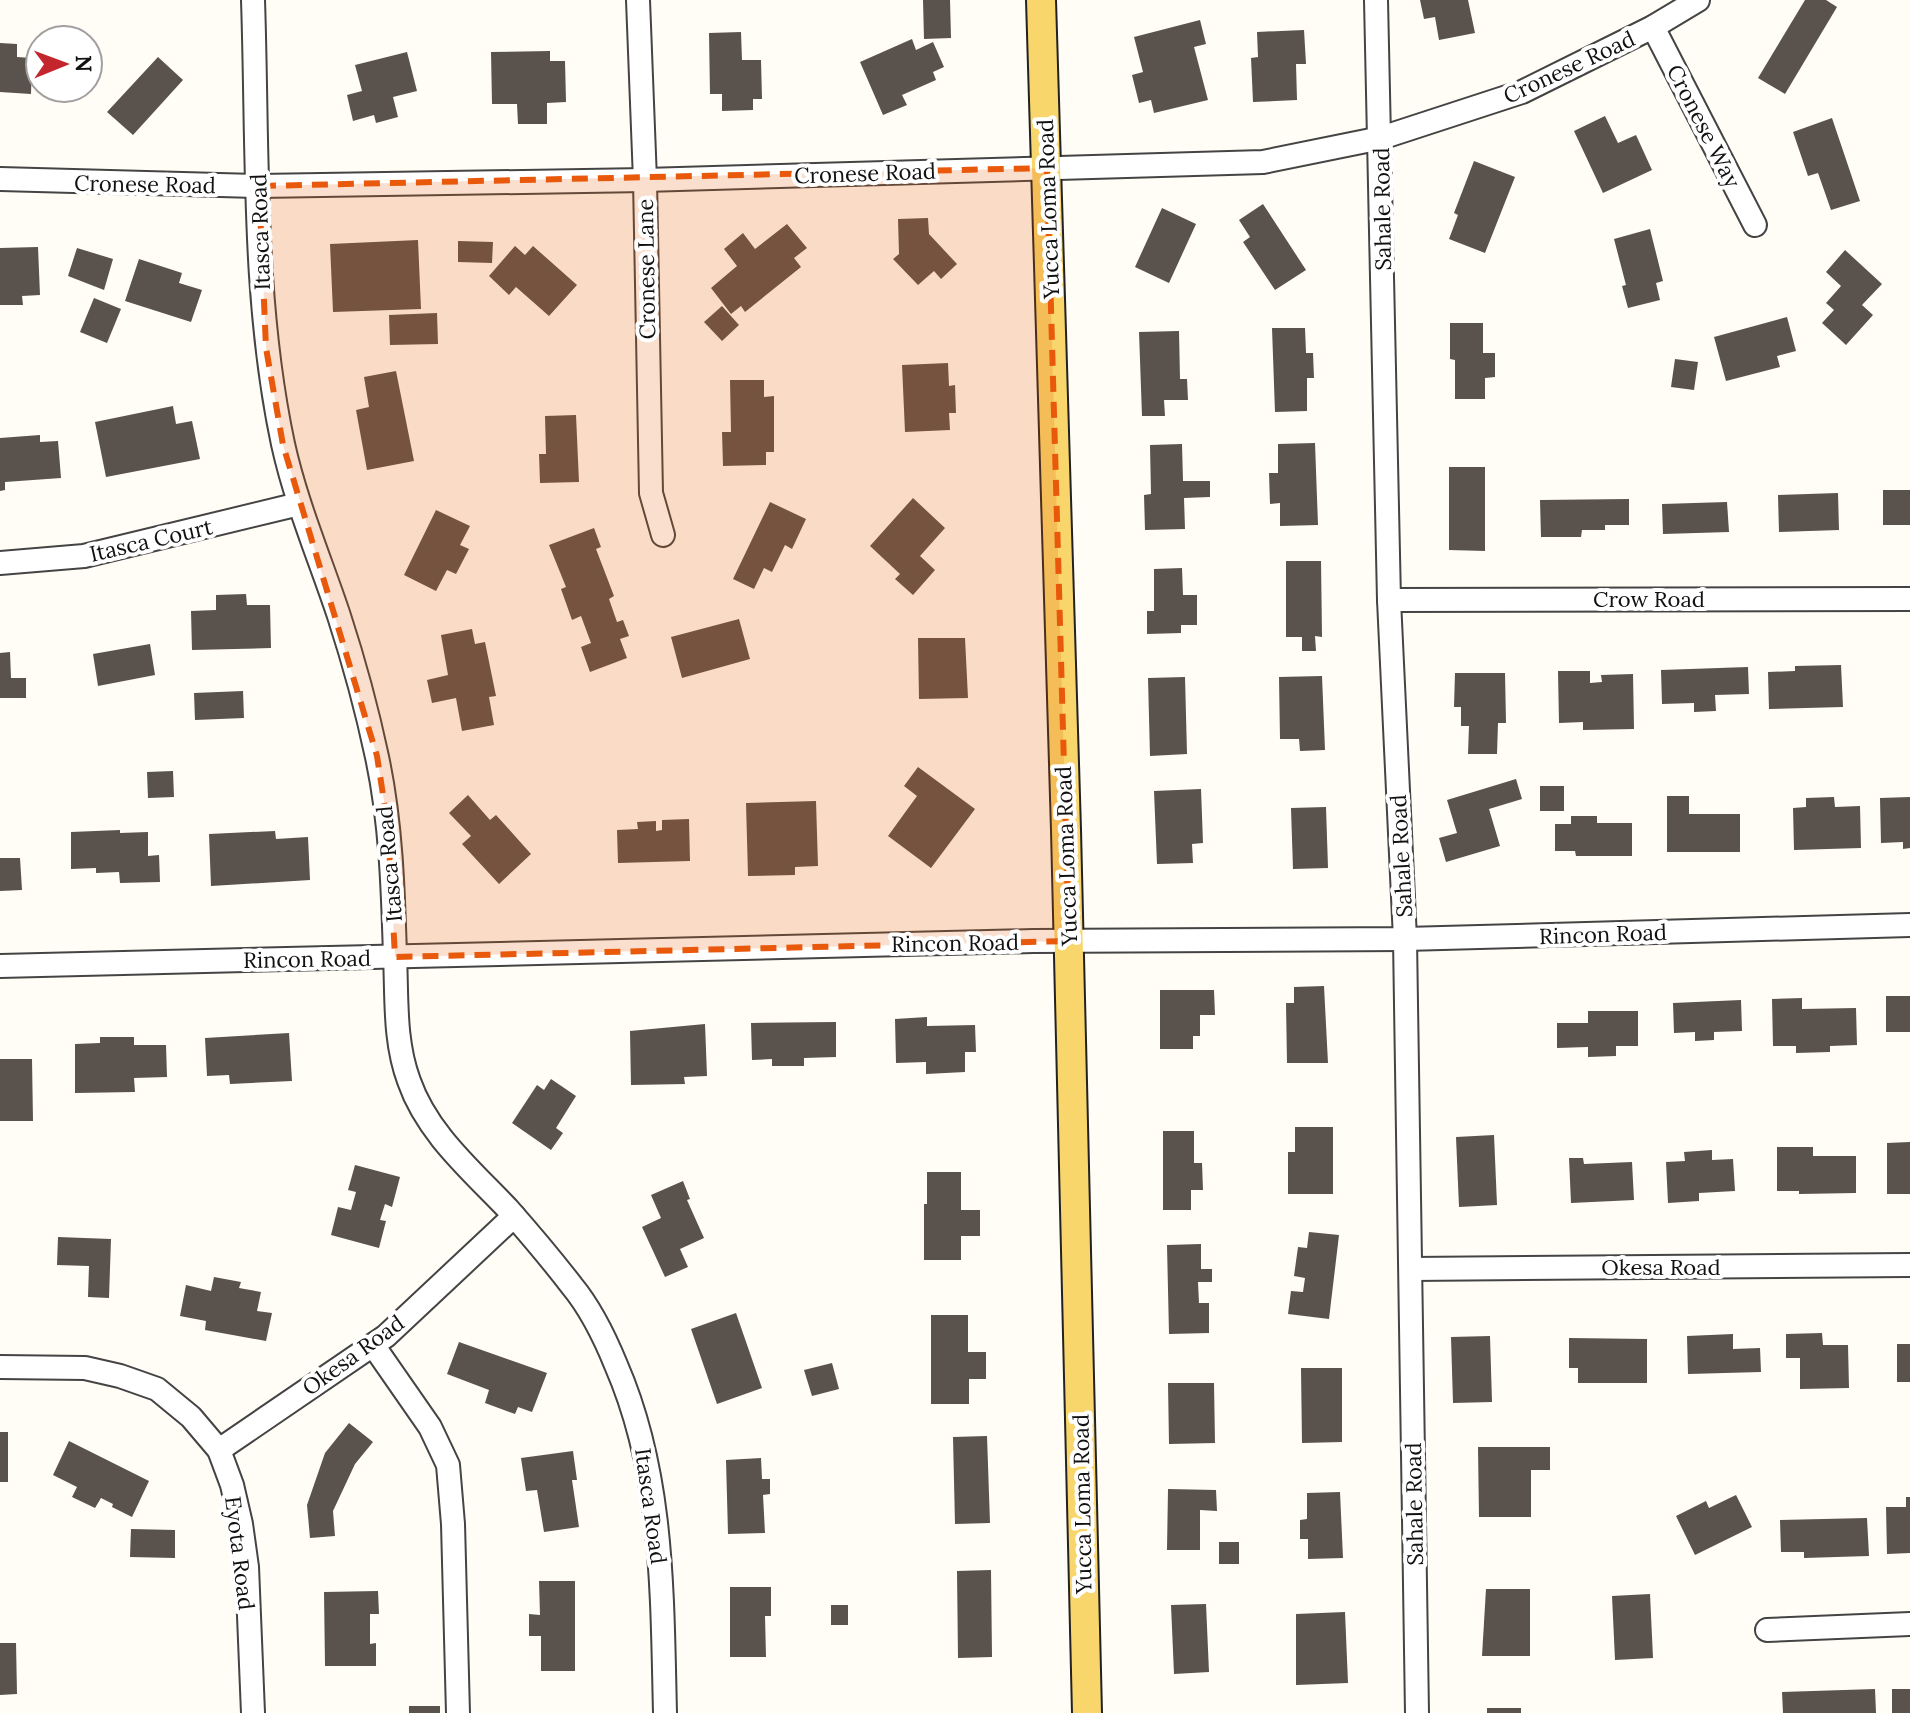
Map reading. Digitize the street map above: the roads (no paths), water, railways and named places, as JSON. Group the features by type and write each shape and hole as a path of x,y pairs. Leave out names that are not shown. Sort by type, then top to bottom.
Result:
{"main road":[{"name":"Yucca Loma Road","path":"1041,0 1069,941 1087,1713"}],"street":[{"name":"Itasca Road","path":"253,0 260,267 266,348 283,445 299,504 340,619 377,756 388,827 397,1035 407,1079 420,1110 442,1140 514,1216 576,1290 605,1339 632,1401 651,1473 661,1565 665,1713"},
{"name":"Cronese Lane","path":"638,0 651,493 663,535"},
{"name":"Sahale Road","path":"1376,0 1389,600 1405,939 1417,1713"},
{"name":"Cronese Road","path":"0,179 259,186 645,180 1263,162 1381,138 1522,92 1653,27 1698,0"},
{"name":"Cronese Way","path":"1653,27 1755,225"},
{"name":"Itasca Court","path":"0,563 84,556 299,504"},
{"name":"Crow Road","path":"1389,600 1910,599"},
{"name":"Rincon Road","path":"0,966 1069,941 1405,939 1910,925"},
{"name":"Okesa Road","path":"219,1450 386,1336 514,1216"},
{"name":"Okesa Road","path":"1411,1269 1910,1265"},
{"path":"373,1345 430,1427 448,1465 453,1524 458,1713"},
{"name":"Eyota Road","path":"0,1367 85,1368 157,1389 191,1417 219,1450 232,1485 247,1567 253,1713"},
{"path":"1767,1630 1910,1624"}]}
